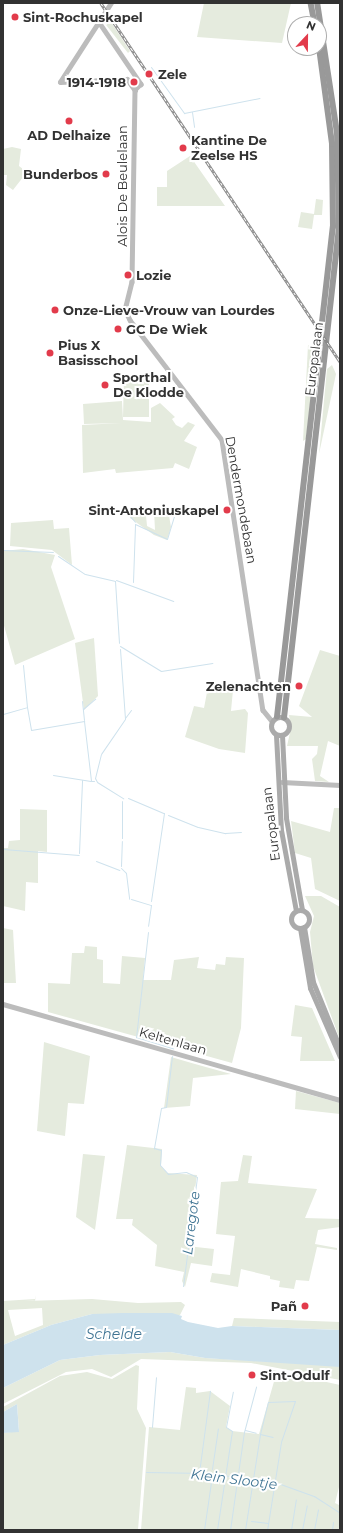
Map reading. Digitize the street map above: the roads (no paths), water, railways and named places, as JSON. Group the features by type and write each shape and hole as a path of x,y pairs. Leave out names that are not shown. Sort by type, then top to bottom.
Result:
{"highway":[{"path":"311,3 313,16"},
{"name":"Europalaan","path":"284,718 338,244 339,168 335,115 317,3"},
{"name":"Europalaan","path":"277,717 332,244 334,189 331,133 319,56"}],"main road":[{"path":"272,721 277,717 284,718"},
{"name":"Europalaan","path":"284,718 289,726 282,735 282,782 299,910 291,921 302,928 313,982 340,1048"},
{"name":"Europalaan","path":"272,721 271,728 276,735 279,805 299,910 310,917 302,928 310,988 340,1057"},
{"path":"276,735 282,735"}],"street":[{"path":"99,22 134,74 126,79 60,82 111,3"},
{"name":"Alois De Beulelaan","path":"125,310 132,282 135,90 142,86 134,74"},
{"path":"126,79 135,90"},
{"name":"Dendermondebaan","path":"125,310 130,320 222,440 263,710 272,721"},
{"path":"282,782 340,785"},
{"name":"Keltenlaan","path":"3,1004 339,1099"}],"water":[{"name":"Schelde","path":"172,1313 182,1316 181,1319 188,1322 218,1328 232,1326 340,1330 340,1367 205,1358 170,1352 100,1355 60,1360 3,1388 3,1345 51,1325 92,1314"},
{"path":"17,1404 19,1432 3,1433 3,1412"}],"waterway":[{"path":"151,67 184,113 260,98"},
{"path":"192,112 194,127"},
{"path":"133,582 135,524 167,539 176,510"},
{"path":"129,515 135,522"},
{"name":"Laregote","path":"3,550 53,552"},
{"name":"Laregote","path":"58,556 85,574 115,581 119,643"},
{"path":"116,580 173,601"},
{"path":"120,646 161,671 212,663"},
{"name":"Laregote","path":"120,649 125,719 101,754 95,778 97,782 123,798"},
{"path":"23,665 27,707"},
{"path":"83,709 95,699"},
{"path":"82,701 84,720"},
{"path":"3,714 27,707 31,730 84,721 91,781 94,781"},
{"name":"Laregote","path":"125,718 131,710"},
{"path":"53,775 91,781"},
{"path":"79,853 82,780"},
{"path":"128,798 164,813 151,901"},
{"name":"Laregote","path":"122,801 122,838"},
{"path":"168,815 198,827 225,833 241,832"},
{"name":"Laregote","path":"121,866 122,841"},
{"path":"3,849 79,855"},
{"path":"96,861 119,870"},
{"name":"Laregote","path":"121,868 126,873 129,899"},
{"name":"Laregote","path":"131,899 151,905 148,926"},
{"name":"Laregote","path":"148,932 136,1037 173,1048"},
{"name":"Laregote","path":"172,1056 166,1107 161,1108 154,1148 161,1150 160,1165 168,1174 186,1172 197,1177 183,1286"},
{"path":"152,1427 156,1377"},
{"path":"230,1530 244,1432 256,1387"},
{"path":"199,1473 210,1391"},
{"path":"217,1530 232,1431 226,1427 233,1392"},
{"path":"260,1434 268,1402 295,1401 281,1442 267,1530"},
{"path":"212,1469 218,1428"},
{"path":"245,1430 256,1433"},
{"name":"Klein Slootje","path":"245,1530 260,1434 273,1437"},
{"name":"Klein Slootje","path":"146,1472 204,1473 272,1481 314,1496 340,1513"},
{"path":"204,1530 212,1475"},
{"path":"291,1530 296,1499"},
{"path":"302,1530 307,1505"},
{"path":"314,1530 318,1509"},
{"path":"251,1521 268,1523"},
{"path":"332,1530 333,1522"}],"railway":[{"path":"101,3 340,362"}],"place":[{"name":"Sint-Rochuskapel","path":"15,17"},
{"name":"Zele","path":"149,74"},
{"name":"1914-1918","path":"134,82"},
{"name":"AD Delhaize","path":"69,121"},
{"name":"Kantine De Zeelse HS","path":"183,148"},
{"name":"Bunderbos","path":"106,174"},
{"name":"Lozie","path":"128,275"},
{"name":"Onze-Lieve-Vrouw van Lourdes","path":"55,310"},
{"name":"GC De Wiek","path":"118,329"},
{"name":"Pius X Basisschool","path":"50,353"},
{"name":"Sporthal De Klodde","path":"105,385"},
{"name":"Sint-Antoniuskapel","path":"227,510"},
{"name":"Zelenachten","path":"299,686"},
{"name":"Pañ","path":"305,1306"},
{"name":"Sint-Odulf","path":"252,1375"}]}
